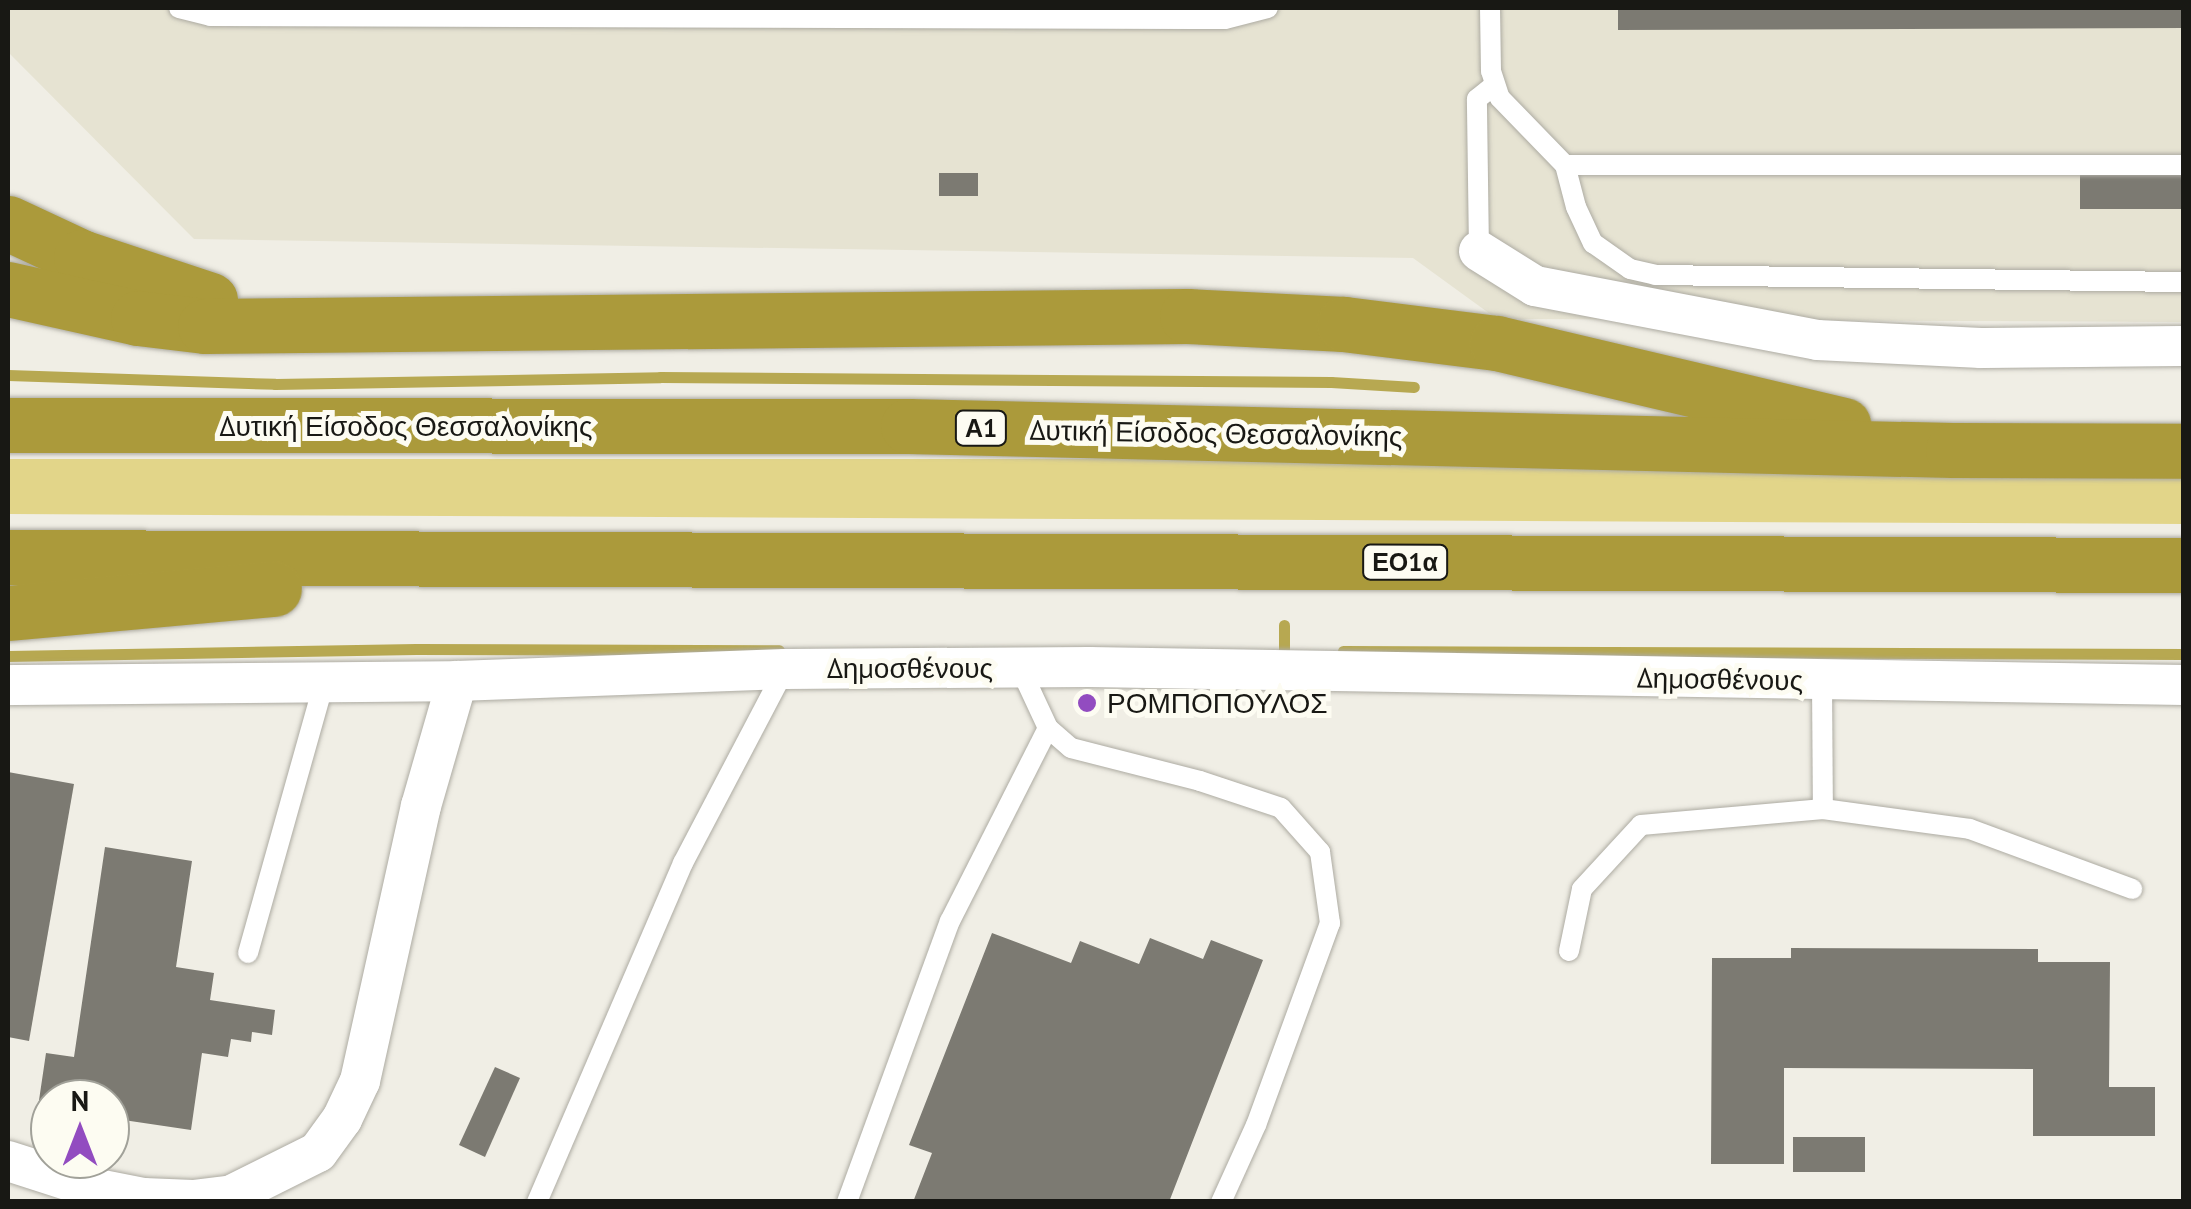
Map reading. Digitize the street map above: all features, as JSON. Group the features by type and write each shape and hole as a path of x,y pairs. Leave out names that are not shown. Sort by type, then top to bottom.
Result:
{"highway":[{"path":"8,223 144,281 274,314 342,323"},
{"path":"8,289 138,318 205,326 1187,316 1344,324 1497,343 1954,450"},
{"name":"Δυτική Είσοδος Θεσσαλονίκης","path":"8,426 908,426 1954,450 2184,450"},
{"path":"8,557 626,559"},
{"path":"8,612 626,559"},
{"name":"ΕΟ1α","path":"626,559 2184,565"}],"street":[{"path":"1480,251 1535,286 1816,340 1981,348 2184,346"},
{"name":"Δημοσθένους","path":"8,685 457,681 785,669 1020,668 2184,684"},
{"path":"8,1161 92,1188 144,1198 193,1200 232,1195 318,1152 342,1120 360,1081 420,806 457,681"}],"lane":[{"path":"179,8 210,16 1166,18 1225,18 1268,8"},
{"path":"1490,8 1494,85 1508,110 1565,166 1593,243 1613,261 1655,274 2184,282"},
{"path":"1480,251 1477,100 1494,85"},
{"path":"1565,166 2184,165"},
{"path":"1020,668 1048,728 1071,748 1200,781 1280,808 1320,852 1330,922 1256,1125 1221,1202"},
{"path":"536,1202 683,863 785,669"},
{"path":"1822,681 1823,809"},
{"path":"248,953 324,682"},
{"path":"847,1202 950,921 1048,728"},
{"path":"1569,952 1582,888 1641,825 1823,809 1970,829 2132,888"}],"shaded area":[{"path":"8,8 2183,8 2183,322 1497,319 1413,258 194,239 8,52"},
{"path":"8,459 1281,459 2184,467 2183,524 8,514"}],"building":[{"path":"1618,8 2184,8 2184,28 1618,30"},
{"path":"2184,172 2184,209 2080,209 2080,173"},
{"path":"939,173 978,173 978,196 939,196"},
{"path":"8,772 74,784 29,1041 8,1037"},
{"path":"105,847 192,861 176,967 214,973 210,1000 275,1010 272,1035 252,1032 251,1042 231,1039 228,1057 202,1053 191,1130 130,1121 130,1079 42,1079 46,1053 74,1057"},
{"path":"992,933 1071,963 1080,941 1139,964 1150,938 1203,959 1211,940 1263,960 1169,1202 913,1202 932,1153 909,1145"},
{"path":"1791,948 2038,949 2038,962 2110,962 2109,1087 2155,1087 2155,1136 2033,1136 2033,1069 1784,1068 1784,1164 1711,1164 1712,958 1791,958"},
{"path":"495,1067 520,1078 485,1157 459,1145"},
{"path":"1793,1137 1865,1137 1865,1172 1793,1172"}],"waterway":[{"path":"8,375 275,384 660,377 1331,382 1414,387"},
{"path":"1284,625 1284,651"},
{"path":"8,656 416,649 779,650"},
{"path":"1343,651 2184,654"}],"place":[{"name":"ΡΟΜΠΟΠΟΥΛΟΣ","path":"1087,703"}]}
